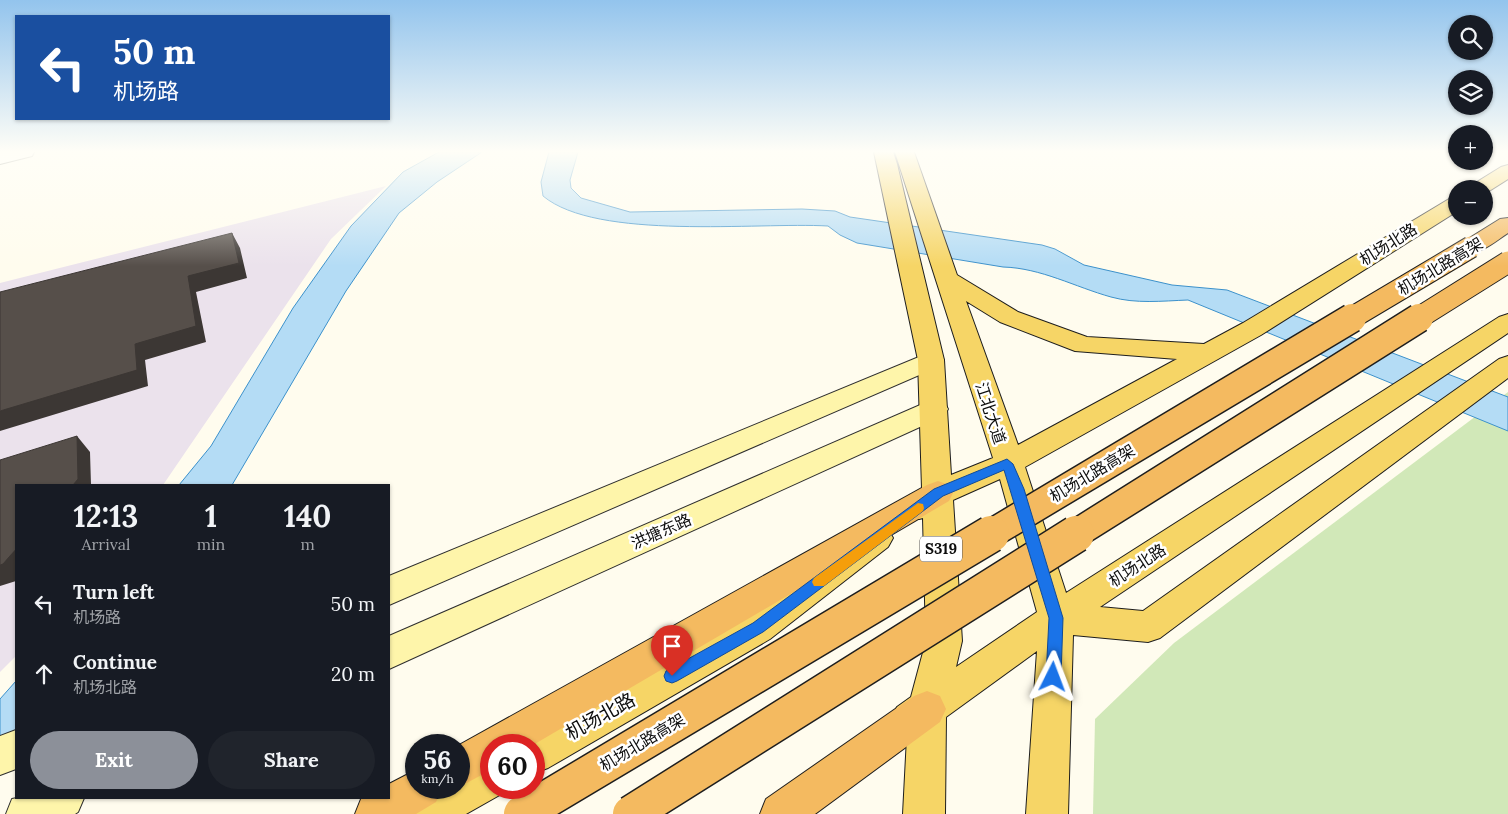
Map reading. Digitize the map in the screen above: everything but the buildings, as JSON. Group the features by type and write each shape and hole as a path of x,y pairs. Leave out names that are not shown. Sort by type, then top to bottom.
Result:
{"highway":[{"name":"机场北路高架","path":"522,814 1508,224"},
{"name":"机场北路高架","path":"631,814 1508,262"},
{"path":"515,734 938,493"},
{"path":"781,814 927,709"},
{"path":"376,814 405,798"}],"main road":[{"name":"S319","path":"893,190 932,360 944,641 927,709 924,814"},
{"name":"江北大道","path":"918,190 1007,464 1018,489 1056,618 1047,814"},
{"name":"机场北路","path":"545,748 758,628 938,493 1007,464 1207,354 1448,208"},
{"path":"946,279 1009,317 1084,345 1207,354"},
{"name":"机场北路","path":"770,814 927,709 1056,618 1508,322"},
{"path":"390,591 932,360"},
{"path":"1056,618 1148,627 1508,365"},
{"name":"洪塘东路","path":"390,652 934,409"},
{"path":"0,756 15,749"},
{"path":"426,814 480,784"},
{"path":"27,814 62,799"}],"shaded area":[{"path":"370,190 382,190 331,239 164,484 15,484 15,657 0,672 0,283"}],"green space":[{"path":"1508,392 1508,814 1093,814 1095,719 1174,643"}],"water":[{"path":"386,190 427,190 399,213 346,291 233,484 180,484 211,446 293,308 351,226"},
{"path":"542,190 573,190 581,198 630,212 802,209 835,211 850,217 1042,245 1055,249 1084,265 1172,285 1227,290 1508,397 1508,431 1188,300 1149,302 1120,299 1044,274 1017,268 857,243 840,235 828,226 721,227 638,224 600,219 568,210 543,196"},
{"path":"15,682 15,752 0,767 0,699"}],"slow traffic":[{"path":"819,582 918,508"}],"route":[{"path":"672,676 758,628 938,493 1007,464 1018,489 1056,618 1053,677"}]}
